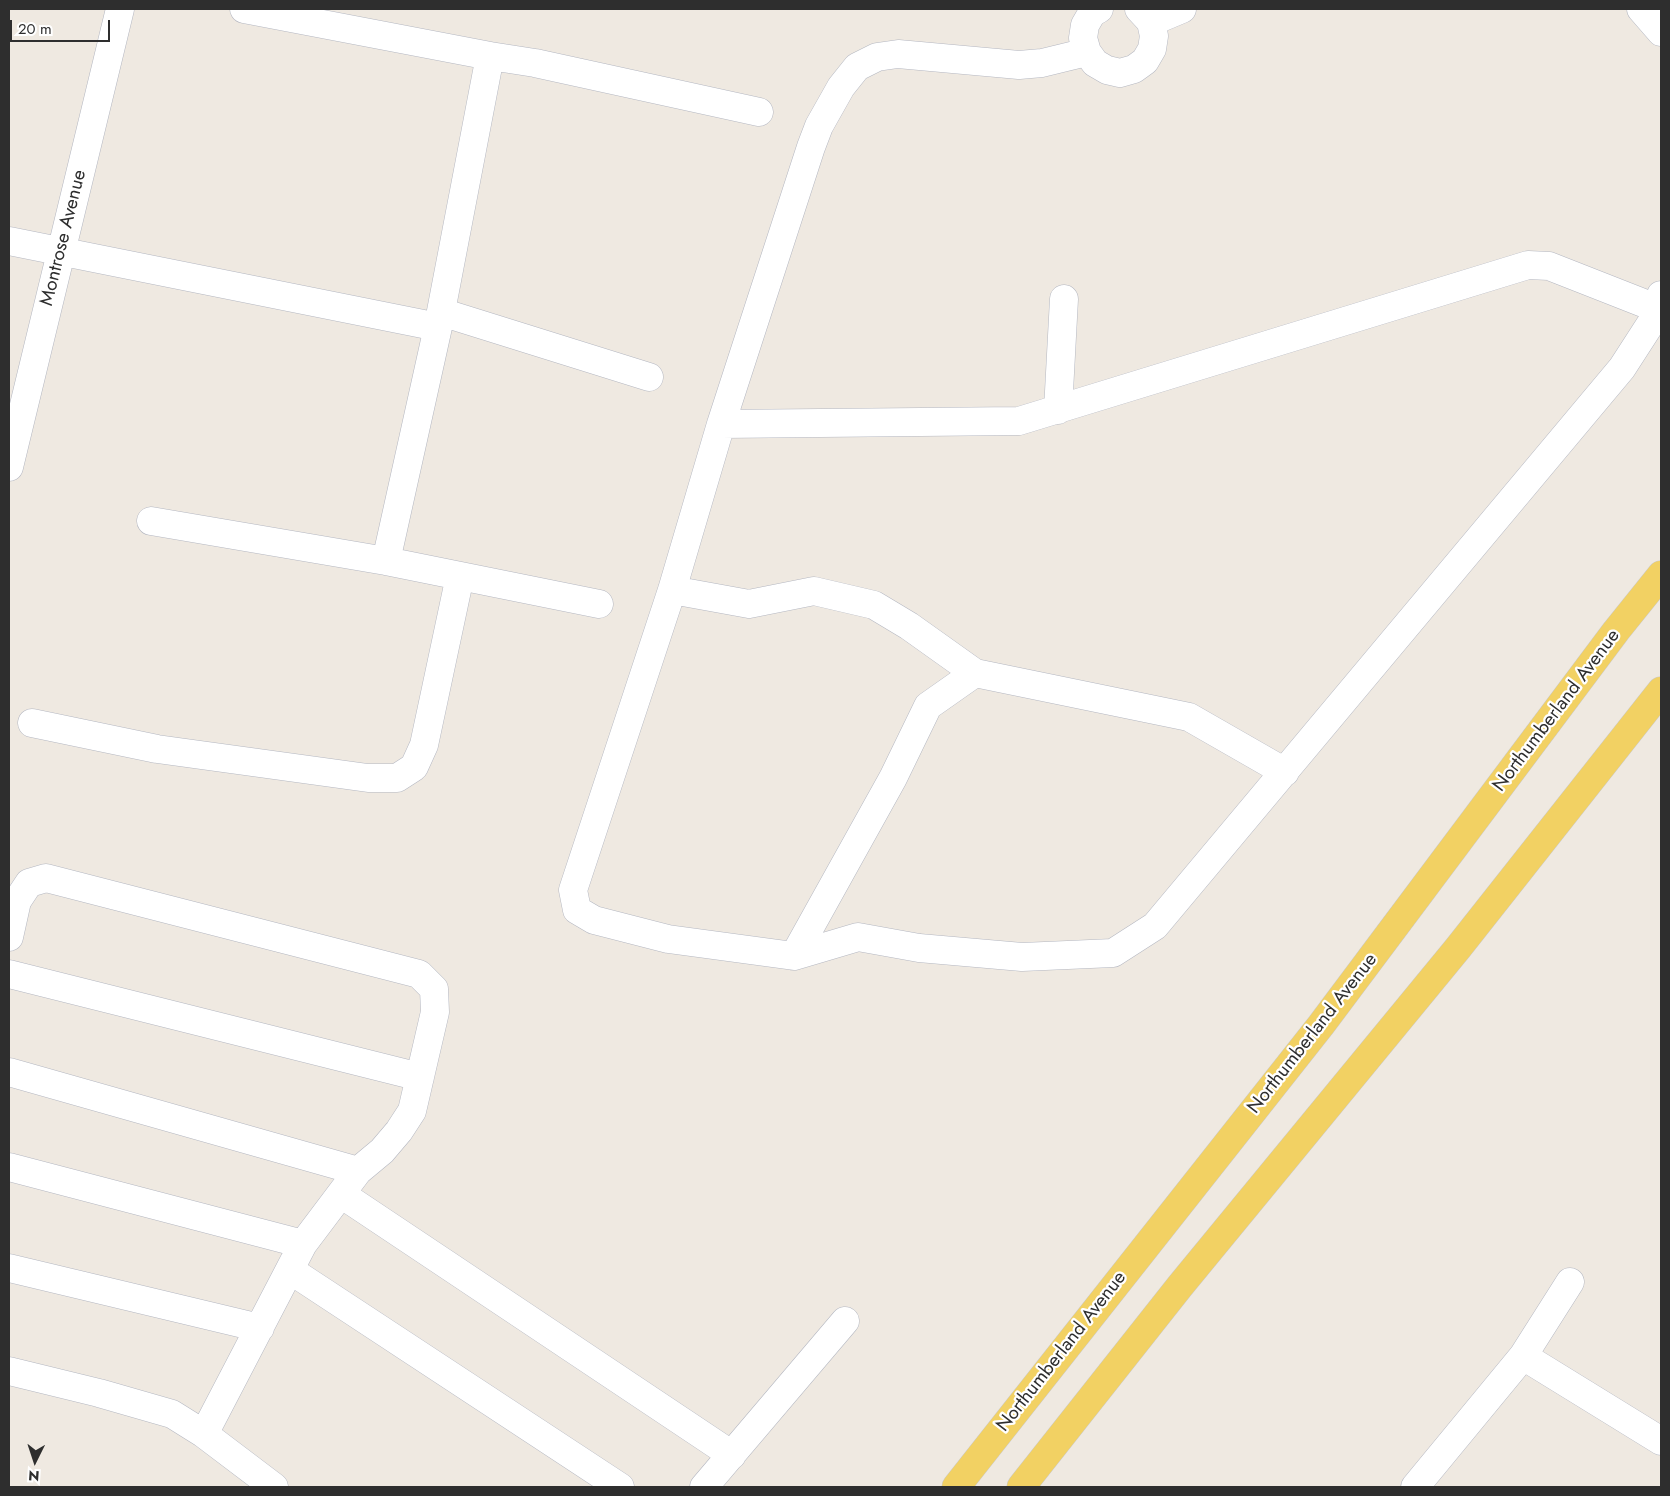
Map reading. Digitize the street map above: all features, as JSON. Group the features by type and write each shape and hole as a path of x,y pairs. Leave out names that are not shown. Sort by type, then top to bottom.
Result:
{"main road":[{"name":"Northumberland Avenue","path":"956,1487 1321,1025 1610,639 1661,574"},
{"path":"1021,1487 1186,1278 1458,948 1661,691"}],"street":[{"name":"Montrose Avenue","path":"9,468 120,9"},
{"path":"244,9 534,63 759,112"},
{"path":"1098,9 1092,13 1086,25 1083,38 1087,52 1095,63 1107,70 1120,72 1134,69 1145,61 1152,49 1154,36 1145,15 1182,9"},
{"path":"1641,9 1661,32"},
{"path":"721,424 1019,422 1528,265 1549,266 1659,302 1653,320 1622,368 1155,926 1113,953 1022,957 918,948 858,936 794,956 668,939 594,920 577,910 573,890 672,590 721,424 811,147 819,126 841,87 857,67 876,57 898,54 1019,66 1042,63 1087,52"},
{"path":"386,561 440,319 490,56"},
{"path":"9,240 60,252 440,319 649,377"},
{"path":"1058,410 1064,299"},
{"path":"152,521 386,561 598,604"},
{"path":"32,723 157,749 368,778 397,778 414,767 424,745 460,576"},
{"path":"672,590 749,604 814,591 874,605 909,626 975,673 1189,717 1285,772"},
{"path":"794,956 894,778 928,706 975,673"},
{"path":"9,937 16,901 29,883 46,878 419,974 434,989 435,1012 412,1111 399,1131 382,1151 358,1171 303,1244 204,1434"},
{"path":"9,974 420,1077"},
{"path":"9,1072 358,1171"},
{"path":"9,1167 303,1244"},
{"path":"341,1194 732,1454"},
{"path":"9,1268 260,1328"},
{"path":"290,1270 620,1487"},
{"path":"1415,1487 1523,1356 1570,1282"},
{"path":"704,1487 844,1321"},
{"path":"1523,1356 1661,1441"},
{"path":"9,1371 98,1392 172,1414 204,1434 274,1487"}]}
